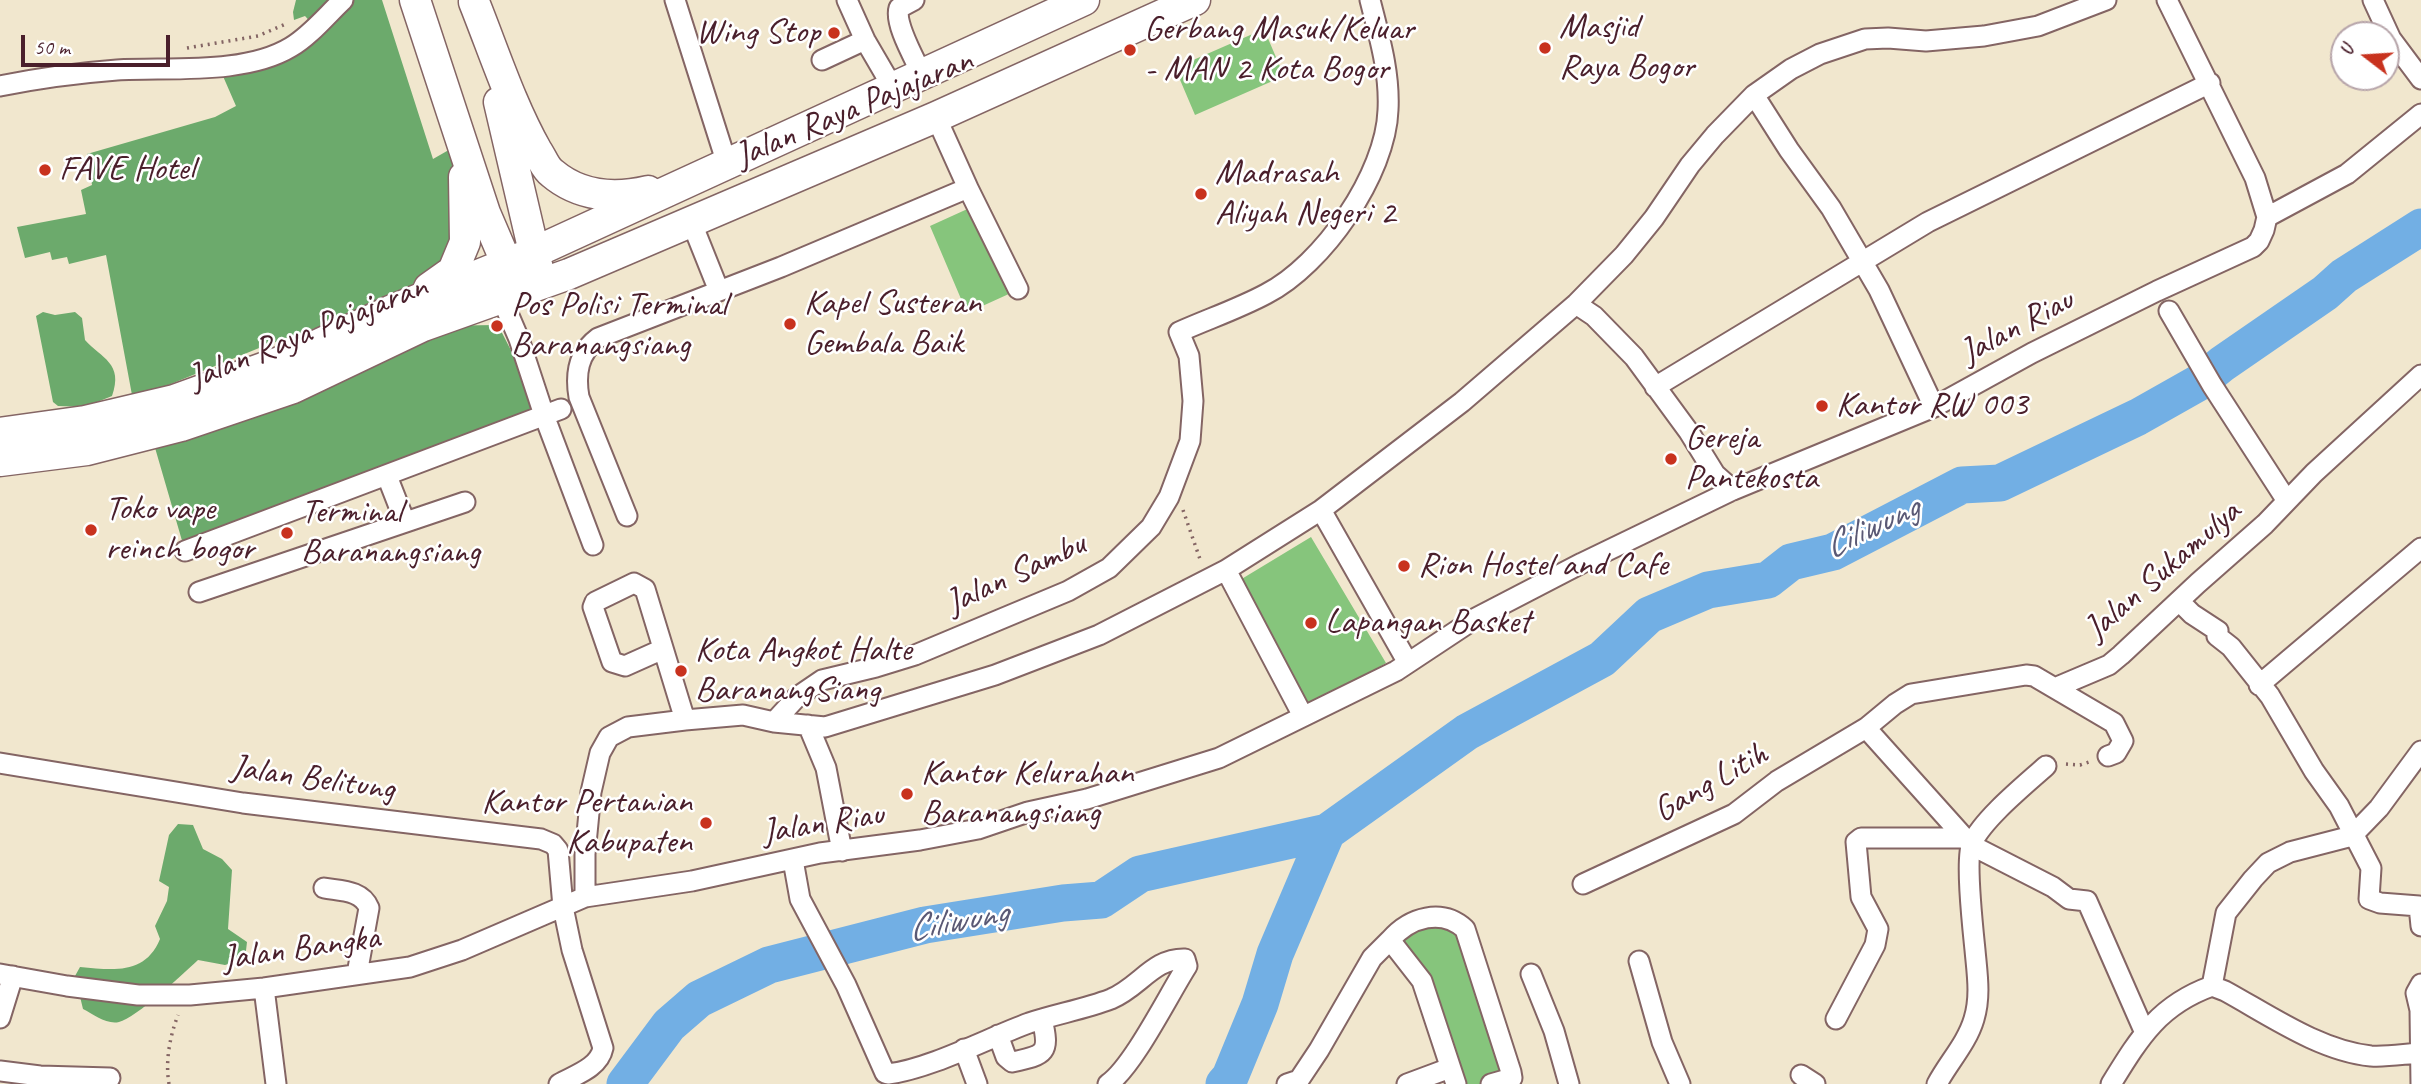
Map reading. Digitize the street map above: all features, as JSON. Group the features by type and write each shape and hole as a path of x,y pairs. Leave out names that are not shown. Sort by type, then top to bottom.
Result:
{"highway":[{"path":"415,0 485,212 517,284"},
{"name":"Jalan Raya Pajajaran","path":"0,461 87,450 178,413 390,312 569,274 936,117 1195,0"},
{"path":"474,1 527,132 550,172 582,192 609,195 633,194 694,180"},
{"path":"474,1 535,252"},
{"name":"Jalan Raya Pajajaran","path":"0,433 85,421 178,413 293,388 517,284 535,252 922,75 1065,4"},
{"path":"390,312 453,271 465,242 461,143"}],"street":[{"path":"0,86 45,77 116,70 228,66 265,58 292,47 343,0"},
{"path":"675,0 727,164"},
{"path":"847,0 865,40 893,88"},
{"path":"914,0 899,8 897,14 922,75"},
{"name":"Jalan Sambu","path":"774,722 797,697 822,680 915,655 1068,591 1109,568 1151,527 1169,497 1190,441 1192,415 1189,356 1179,332 1268,293 1312,260 1334,236 1358,196 1382,144 1388,111 1385,61 1370,0"},
{"path":"585,897 585,855 592,792 600,753 610,737 628,727 744,715 774,722 825,727 1040,660 1099,635 1218,574 1321,510 1462,402 1576,304 1624,256 1715,135 1754,95 1791,69 1810,59 1865,39 1926,41 1984,36 2038,26 2106,0"},
{"path":"2167,0 2255,178 2267,217 2347,174 2421,114"},
{"path":"2373,0 2391,39 2421,79"},
{"path":"822,60 865,40"},
{"path":"1655,387 1928,222 2210,83"},
{"path":"1754,95 1789,150 1832,208 1878,290 1934,407"},
{"path":"936,117 1018,289"},
{"path":"627,516 579,397 576,382 580,361 590,343 890,223 968,188"},
{"name":"Jalan Riau","path":"585,897 692,881 820,853 978,829 1028,812 1087,799 1219,758 1408,663 1476,618 1732,490 1934,407 2094,322 2253,247 2264,230 2267,217"},
{"path":"691,221 719,291"},
{"path":"517,284 519,340 553,412 593,545"},
{"path":"1576,304 1594,316 1634,356 1689,432 1715,474 1732,490"},
{"path":"2169,311 2287,501"},
{"name":"Jalan Sukamulya","path":"2057,687 2109,665 2265,524 2421,375"},
{"path":"185,551 553,412"},
{"path":"387,476 405,522"},
{"path":"199,592 465,502"},
{"path":"1321,510 1408,663"},
{"path":"2259,685 2421,548"},
{"path":"1218,574 1303,716"},
{"path":"2179,601 2192,614 2218,631 2217,636 2231,647 2270,696 2314,771 2339,806 2371,869 2368,900 2419,906 2421,926"},
{"path":"663,649 685,720"},
{"path":"2108,756 2116,753 2123,741 2114,723 2057,687 2026,675 1922,691 1895,704 1866,728 1968,842 2053,887 2069,899 2087,901 2145,1034"},
{"path":"808,725 826,768 842,851"},
{"name":"Gang Litih","path":"1583,884 1734,814 1777,781 1866,728"},
{"path":"2212,986 2226,913 2267,863 2308,846 2352,836 2379,808 2421,751"},
{"name":"Jalan Belitung","path":"0,763 256,804 541,839 553,844 558,850 563,907"},
{"path":"1836,1019 1875,945 1878,929 1861,897 1856,842 1861,838 1968,842 2046,766"},
{"path":"1937,1084 1968,1034 1977,1005 1978,985 1968,842"},
{"path":"793,860 800,899 846,985 885,1073 904,1071 1042,1018 1112,998 1138,984 1155,966 1180,959 1187,961 1120,1074 1108,1084"},
{"path":"324,888 358,894 366,900 369,908 357,974"},
{"name":"Jalan Bangka","path":"0,1018 6,975 138,995 190,995 264,988 410,967 462,950 585,897"},
{"path":"559,1084 596,1063 602,1057 603,1048 572,950 563,907"},
{"path":"1296,1083 1319,1050 1372,958 1397,932 1422,919 1441,916 1455,920 1465,929 1511,1072 1512,1078 1491,1084"},
{"path":"1390,940 1422,981 1453,1076 1407,1084"},
{"path":"1639,961 1662,1042 1680,1084"},
{"path":"1531,974 1550,1020 1569,1084"},
{"path":"2421,984 2416,993 2421,1031 2421,1084"},
{"path":"2111,1084 2145,1034 2166,1010 2188,994 2212,986 2308,1037 2344,1050 2371,1056 2420,1053"},
{"path":"264,988 276,1084"},
{"path":"998,1035 1006,1057 1012,1062 1042,1053 1047,1046 1042,1018"},
{"path":"964,1049 977,1084"},
{"path":"0,1071 40,1076 110,1078"}],"path":[{"path":"1169,497 1177,500 1183,510 1199,556 1218,574"},
{"path":"2046,766 2059,763 2080,765 2108,756"},
{"path":"169,1084 167,1073 172,1028 183,999 190,995"}],"green space":[{"path":"296,0 382,0 433,159 461,143 453,271 333,322 264,346 166,386 132,395 106,255 69,264 67,257 52,260 50,252 25,258 17,227 86,214 81,190 92,185 87,154 215,117 236,106 219,67 227,66 315,27 305,16 294,20"},
{"path":"1264,29 1284,76 1195,115 1175,68"},
{"path":"974,206 1011,293 967,313 930,226"},
{"path":"43,312 55,315 75,312 82,318 85,340 113,369 115,385 112,396 85,407 58,406 53,402 36,316"},
{"path":"498,325 544,415 185,551 151,434 423,326"},
{"name":"Lapangan Basket","path":"1311,537 1386,663 1310,709 1235,583"},
{"path":"178,824 193,825 203,849 222,859 232,870 228,929 247,942 245,959 225,965 198,960 127,1019 114,1023 105,1021 83,1009 75,976 80,967 127,968 146,959 154,951 160,939 155,926 167,901 169,887 159,881 169,835"},
{"path":"1455,920 1511,1071 1491,1084 1456,1084 1397,932"}],"waterway":[{"name":"Ciliwung","path":"625,1084 669,1025 699,999 769,965 925,925 1063,903 1101,900 1140,874 1327,832 1467,732 1602,659 1649,615 1708,590 1768,580 1791,562 1833,552 1962,485 2000,483 2138,417 2200,382 2325,293 2344,276 2421,227"},
{"name":"Ciliwung","path":"1224,1084 1230,1077 1260,1004 1275,954 1327,832"}],"place":[{"name":"Wing Stop","path":"834,33"},
{"name":"Masjid Raya Bogor","path":"1545,48"},
{"name":"Gerbang Masuk/Keluar - MAN 2 Kota Bogor","path":"1130,50"},
{"name":"FAVE Hotel","path":"45,170"},
{"name":"Madrasah Aliyah Negeri 2","path":"1201,194"},
{"name":"Kapel Susteran Gembala Baik","path":"790,324"},
{"name":"Pos Polisi Terminal Baranangsiang","path":"497,326"},
{"name":"Kantor RW 003","path":"1822,406"},
{"name":"Gereja Pantekosta","path":"1671,459"},
{"name":"Toko vape reinch bogor","path":"91,530"},
{"name":"Terminal Baranangsiang","path":"287,533"},
{"name":"Rion Hostel and Cafe","path":"1404,566"},
{"name":"Lapangan Basket","path":"1311,623"},
{"name":"Kota Angkot Halte BaranangSiang","path":"681,671"},
{"name":"Kantor Kelurahan Baranangsiang","path":"907,794"},
{"name":"Kantor Pertanian Kabupaten","path":"706,823"}]}
